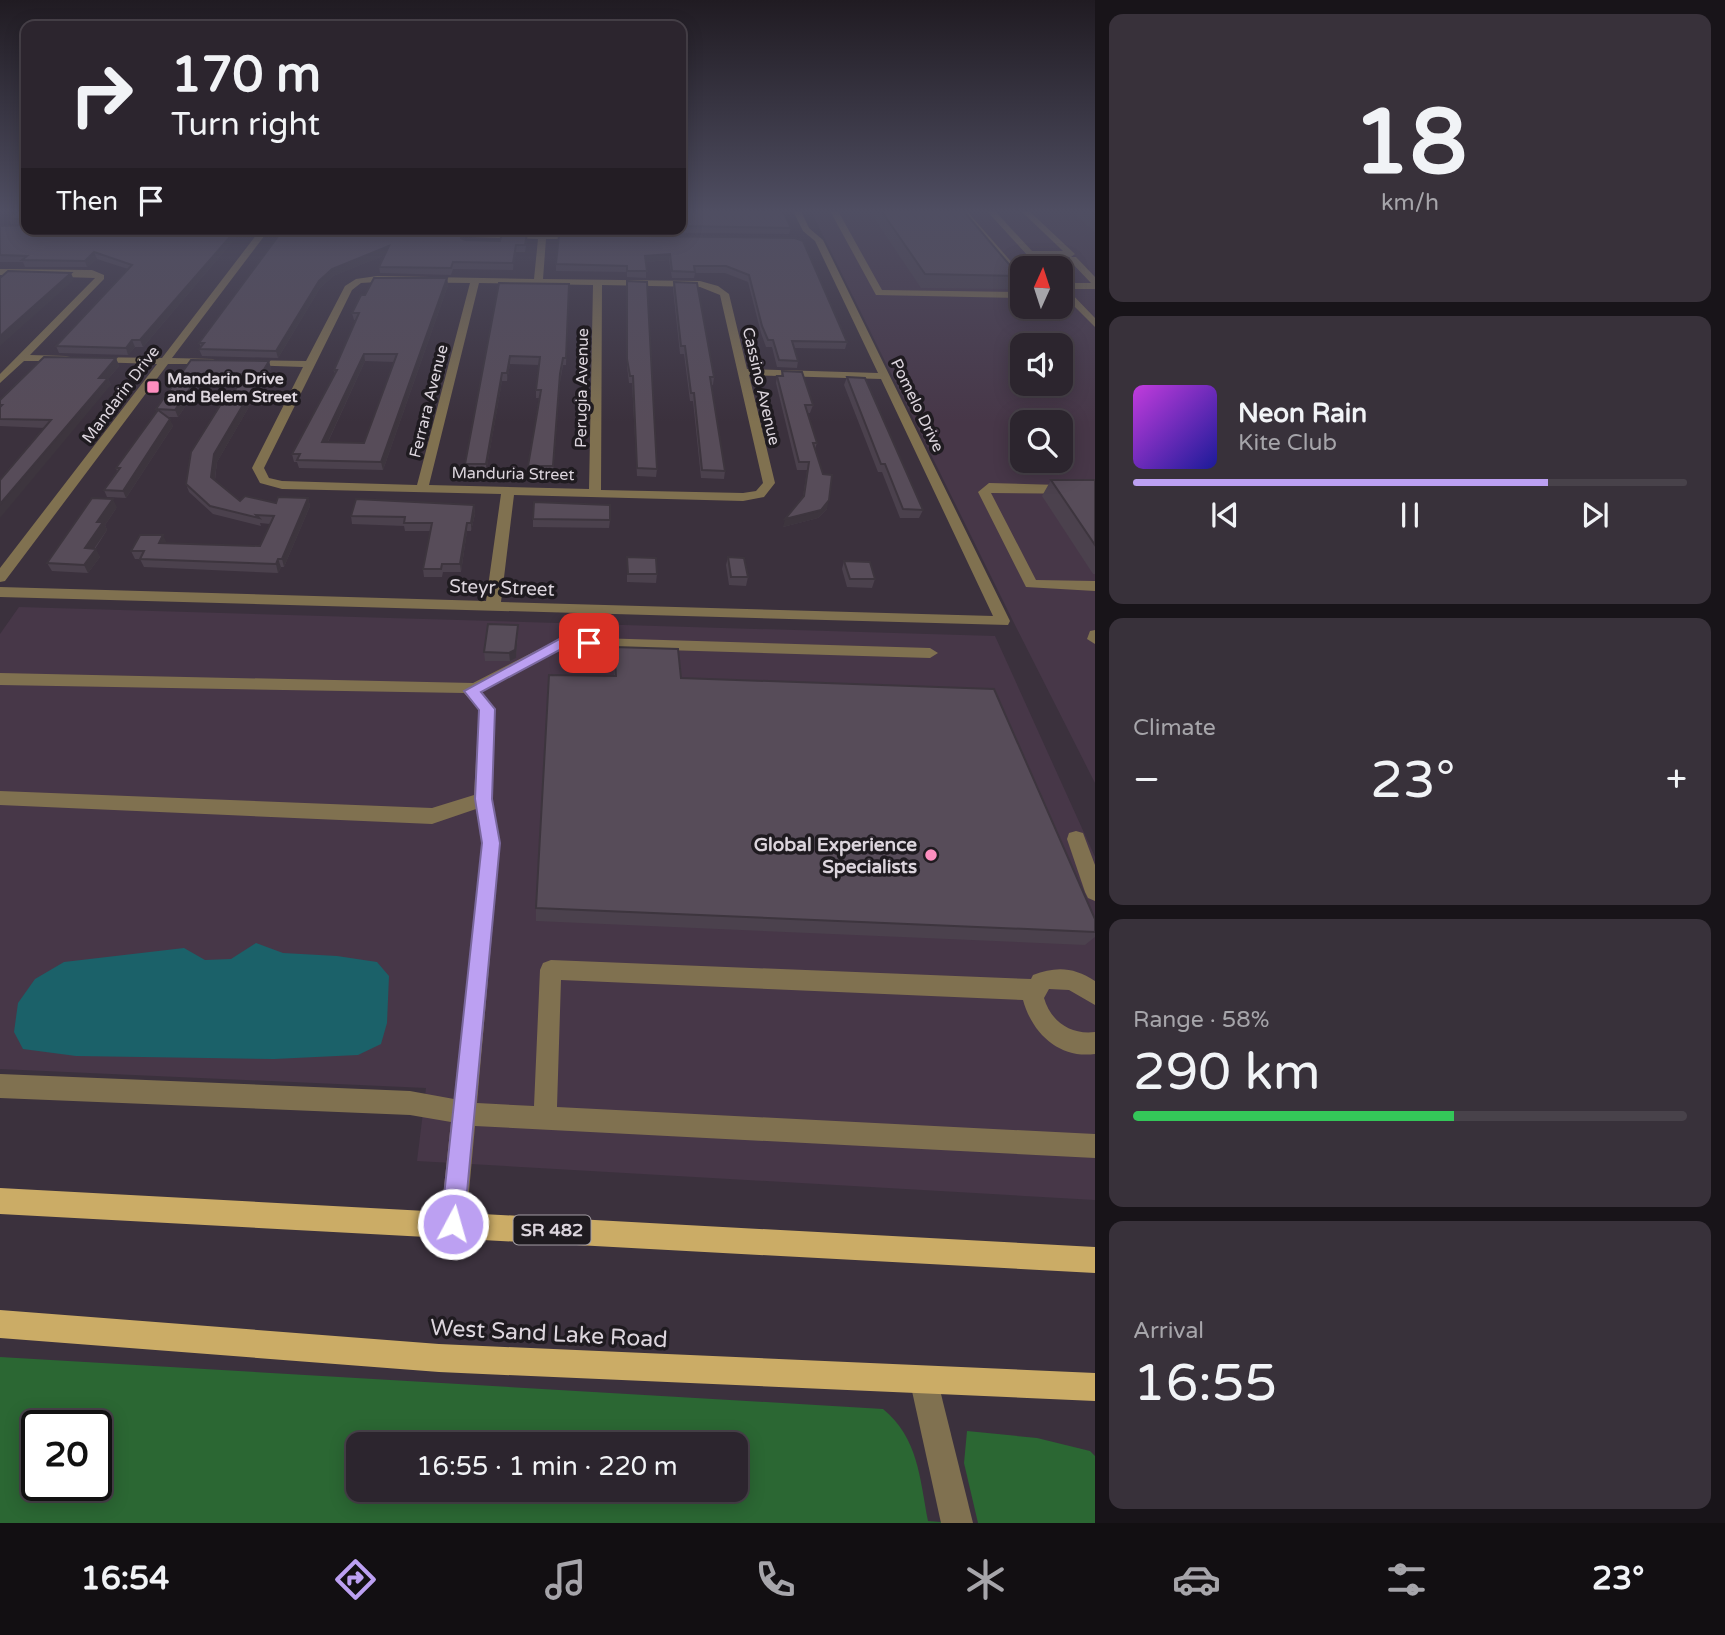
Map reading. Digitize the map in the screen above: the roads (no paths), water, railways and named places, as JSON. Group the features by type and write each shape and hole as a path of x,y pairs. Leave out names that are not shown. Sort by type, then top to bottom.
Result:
{"main road":[{"name":"SR 482","path":"0,1201 1095,1260"},
{"name":"West Sand Lake Road","path":"0,1324 439,1358 1095,1387"}],"street":[{"path":"0,380 99,280"},
{"name":"Mandarin Drive","path":"0,578 227,280"},
{"path":"87,359 311,364 348,288 359,281 367,280"},
{"name":"Ferrara Avenue","path":"422,489 475,280"},
{"path":"477,280 598,283"},
{"name":"Pomelo Drive","path":"839,280 1003,621"},
{"path":"872,280 879,293 1010,295"},
{"name":"Cassino Avenue","path":"598,283 700,284 724,294 769,483 760,494"},
{"name":"Perugia Avenue","path":"595,493 598,283"},
{"path":"1073,285 1095,284"},
{"path":"1073,302 1095,324"},
{"path":"1081,308 1095,309"},
{"path":"23,358 74,359"},
{"name":"Manduria Street","path":"311,364 258,468 264,480 282,485 422,489 743,497 760,494"},
{"path":"743,372 886,376"},
{"path":"1095,490 989,487 984,492 1031,584 1095,586"},
{"path":"493,606 508,490"},
{"name":"Steyr Street","path":"0,592 1003,621"},
{"path":"471,691 563,642 930,653"},
{"path":"0,695 5,679 468,687 487,709 484,799 491,843 453,1224"},
{"path":"0,798 432,816 484,799"},
{"path":"1076,839 1095,891"},
{"path":"545,1118 551,970 1035,990"},
{"path":"1095,995 1083,985 1060,977 1041,982 1035,990 1035,1007 1050,1030 1076,1044 1095,1042"},
{"path":"0,1086 410,1103 436,1106 464,1114 1095,1146"},
{"path":"925,1381 957,1523"}],"water":[{"path":"256,943 283,953 337,956 377,962 389,976 387,1023 381,1044 358,1055 274,1059 76,1056 23,1049 14,1032 18,1003 35,979 64,962 184,948 205,960 231,959"}],"place":[{"name":"Mandarin Drive and Belem Street","path":"153,387"},
{"name":"Global Experience Specialists","path":"931,855"}]}
